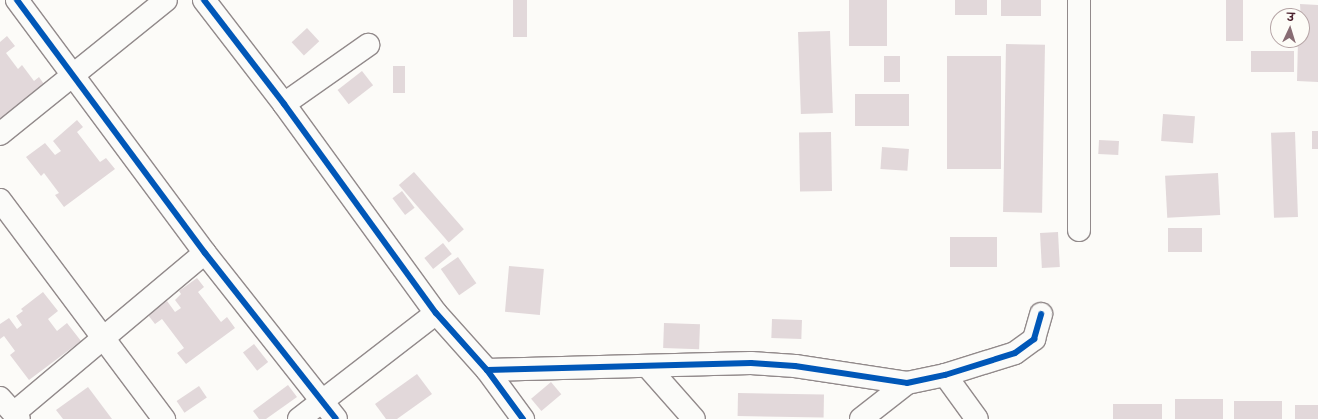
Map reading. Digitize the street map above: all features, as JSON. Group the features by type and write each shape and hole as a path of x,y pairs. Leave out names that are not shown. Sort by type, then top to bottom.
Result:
{"street":[{"path":"17,0 74,74 205,253 336,419"},
{"path":"0,134 166,0"},
{"path":"204,0 284,104 436,313 487,370 523,419"},
{"path":"1079,0 1079,230"},
{"path":"284,104 368,45"},
{"path":"0,200 164,419"},
{"path":"11,410 104,337 205,253"},
{"path":"299,419 436,313"},
{"path":"487,370 766,364 795,366 907,383 945,375 1015,353 1034,339 1041,314"},
{"path":"648,367 694,419"},
{"path":"945,375 977,419"},
{"path":"861,419 907,383"}],"building":[{"path":"513,0 527,0 527,37 513,37"},
{"path":"849,0 887,0 887,46 849,46"},
{"path":"955,0 987,0 987,15 955,15"},
{"path":"1001,0 1041,0 1041,16 1001,16"},
{"path":"1226,0 1243,0 1243,41 1226,41"},
{"path":"1300,4 1318,5 1318,82 1297,81 1298,48 1310,48 1310,8 1300,8"},
{"path":"307,28 319,41 304,55 292,42"},
{"path":"830,31 833,113 801,114 798,32"},
{"path":"7,36 15,46 6,53 18,69 22,65 34,81 39,77 46,87 0,122 0,42"},
{"path":"1006,44 1045,45 1042,213 1003,212"},
{"path":"1251,51 1294,51 1294,72 1251,72"},
{"path":"884,56 900,56 900,82 884,82"},
{"path":"947,56 1001,56 1001,169 947,169"},
{"path":"393,66 405,66 405,93 393,93"},
{"path":"362,71 373,85 349,104 338,90"},
{"path":"855,94 909,94 909,126 855,126"},
{"path":"1163,114 1195,116 1193,143 1161,141"},
{"path":"77,120 83,127 77,132 100,162 106,158 115,169 64,207 55,195 59,193 44,173 41,176 26,157 45,143 55,155 61,151 53,141"},
{"path":"1312,131 1318,131 1318,149 1312,149"},
{"path":"831,132 832,191 800,192 799,133"},
{"path":"1295,132 1298,217 1274,218 1271,133"},
{"path":"1099,140 1119,141 1118,155 1098,154"},
{"path":"882,147 909,149 907,171 880,169"},
{"path":"414,172 464,229 449,242 399,185"},
{"path":"1218,173 1220,215 1167,218 1165,176"},
{"path":"402,191 415,208 405,215 392,198"},
{"path":"1168,228 1202,228 1202,252 1168,252"},
{"path":"1058,232 1060,267 1042,268 1040,233"},
{"path":"950,237 997,237 997,267 950,267"},
{"path":"443,243 452,254 433,269 424,258"},
{"path":"458,257 476,283 459,295 441,269"},
{"path":"509,266 544,269 540,315 505,312"},
{"path":"197,278 204,287 198,292 221,322 227,317 235,328 186,364 177,353 184,348 162,319 155,324 148,315 167,301 175,312 181,308 175,300 181,294 179,291"},
{"path":"43,292 58,311 48,319 57,331 67,323 81,341 29,380 10,355 15,351 4,336 0,339 0,324 9,318 17,329 22,325 16,316 23,311 21,309"},
{"path":"772,319 802,320 801,339 771,338"},
{"path":"664,323 700,324 699,349 663,348"},
{"path":"254,344 268,362 257,371 243,353"},
{"path":"417,374 432,394 397,419 386,419 375,404"},
{"path":"551,382 561,394 541,411 531,399"},
{"path":"288,385 297,397 266,419 259,419 253,411"},
{"path":"199,386 207,398 184,413 177,401"},
{"path":"88,387 112,419 63,419 56,410"},
{"path":"738,393 824,395 824,417 738,416"},
{"path":"1175,399 1223,399 1223,419 1175,419"},
{"path":"1234,401 1282,401 1282,419 1234,419"},
{"path":"1113,404 1162,404 1162,419 1113,419"},
{"path":"1295,405 1318,405 1318,419 1295,419"}],"cycle path":[{"path":"17,0 205,253 336,419"},
{"path":"204,0 284,104 436,313 487,370 523,419"},
{"path":"487,370 751,363 795,366 907,383 945,375 1015,353 1034,339 1041,314"}]}
